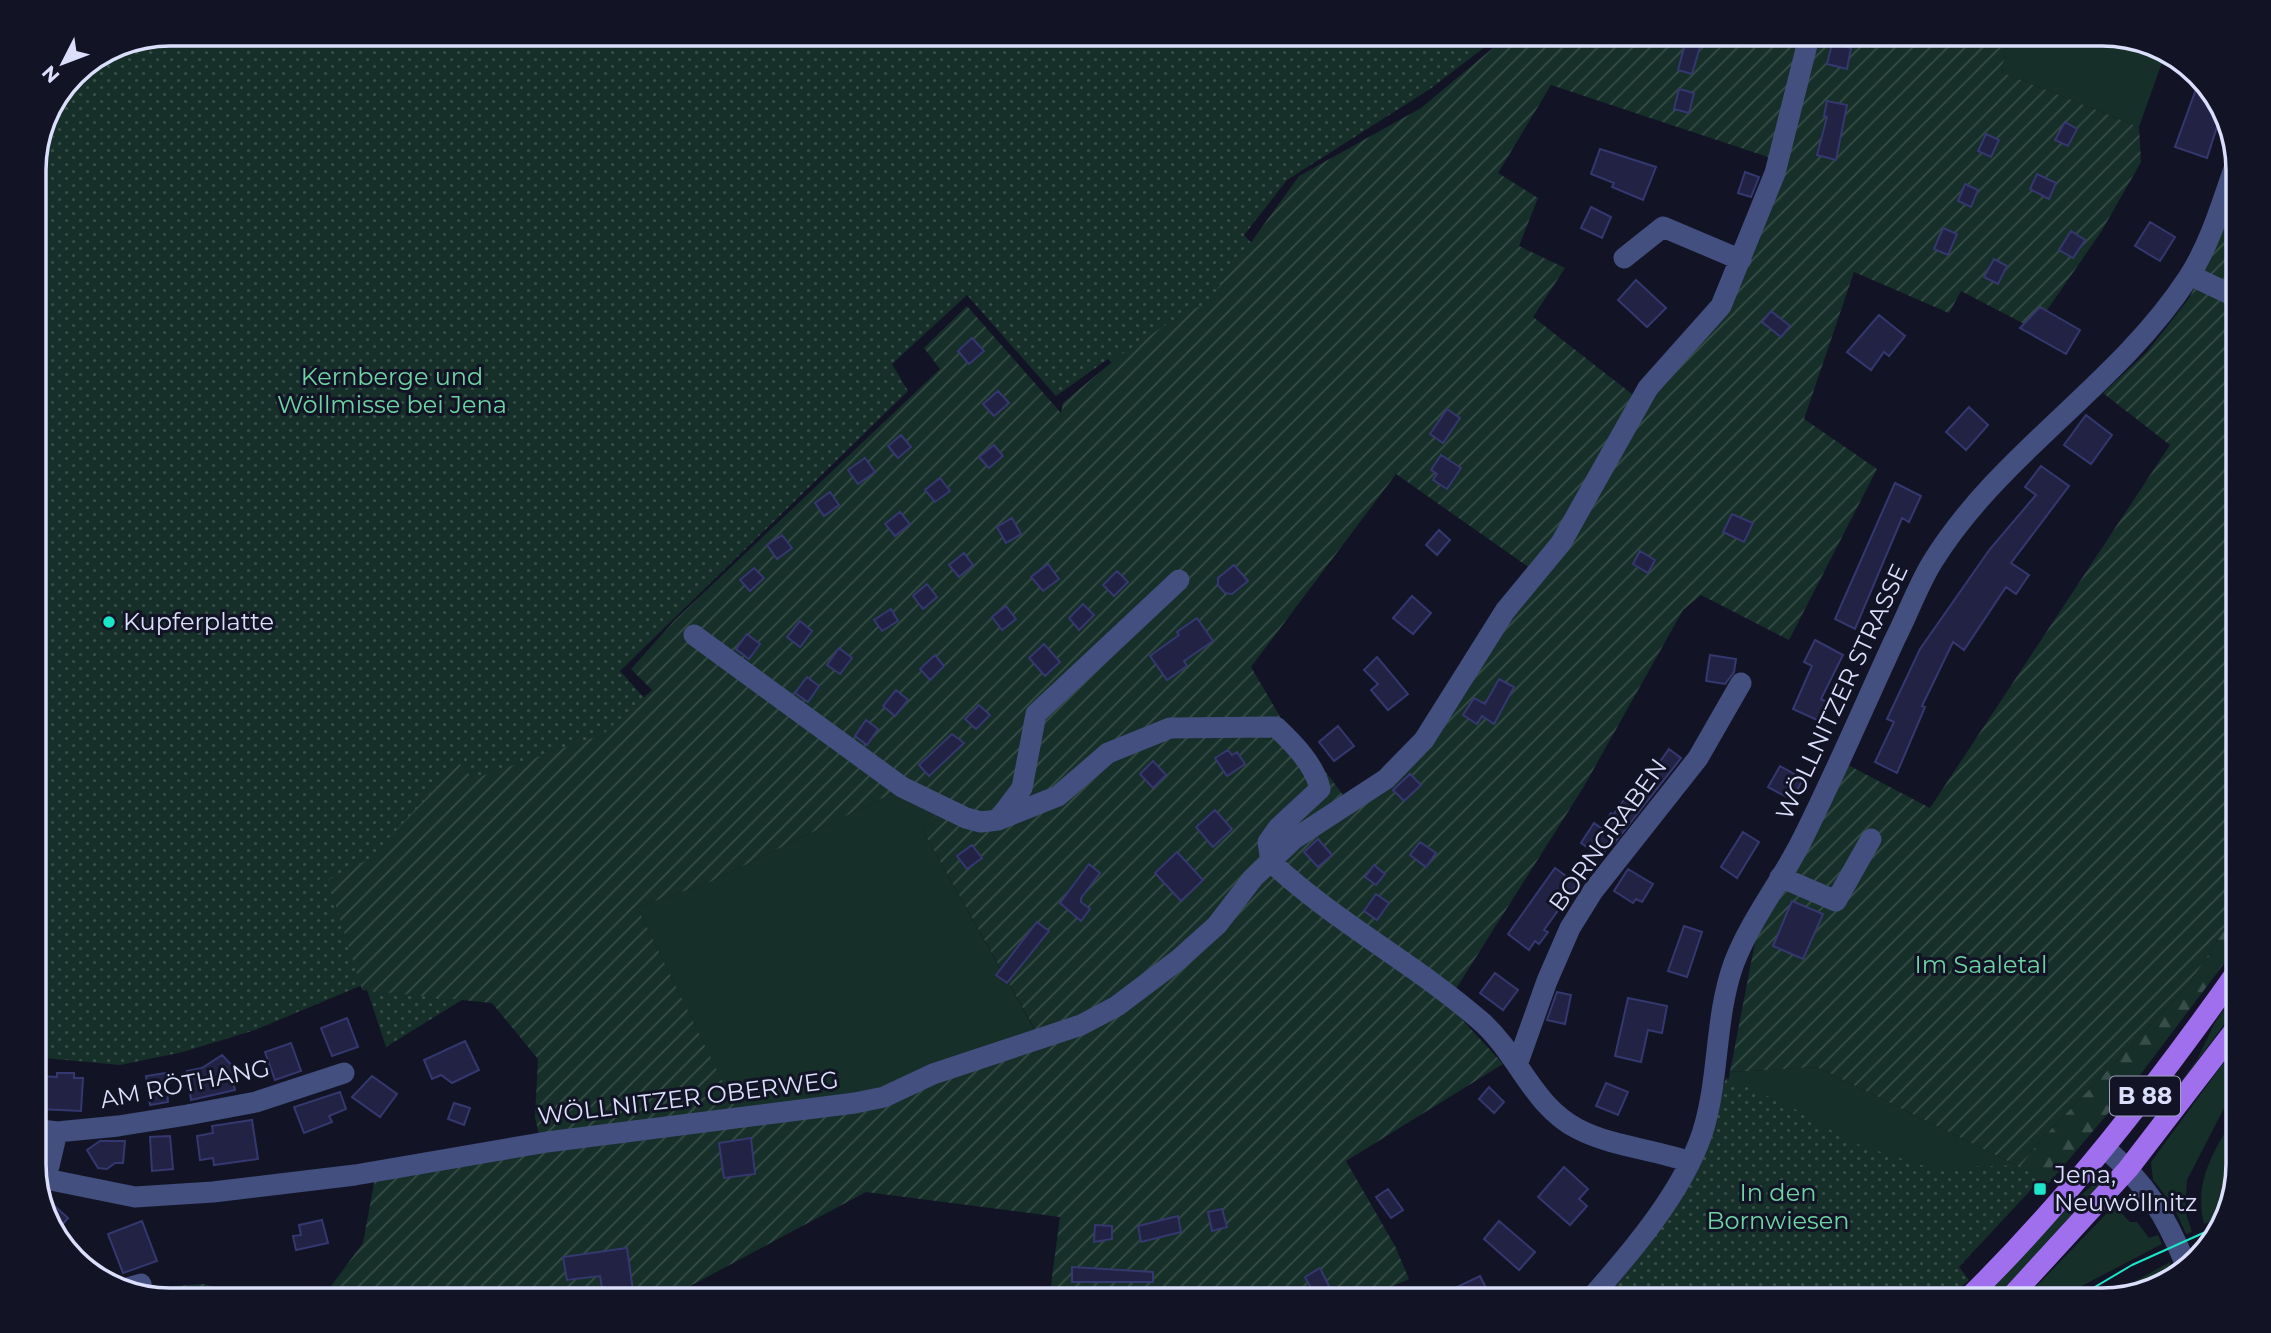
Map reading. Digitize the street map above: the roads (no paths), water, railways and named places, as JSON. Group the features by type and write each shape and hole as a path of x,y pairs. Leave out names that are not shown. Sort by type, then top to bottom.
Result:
{"main road":[{"name":"B 88","path":"1977,1288 2105,1148 2186,1045 2226,988"},
{"name":"B 88","path":"2019,1288 2129,1169 2226,1042"}],"street":[{"name":"WÖLLNITZER OBERWEG","path":"47,1181 135,1197 213,1192 355,1175 547,1142 884,1097 933,1074 1081,1025 1117,1006 1178,960 1217,925 1253,878 1313,825 1350,806 1386,779 1424,740 1505,611 1561,543 1648,388 1721,306 1775,173 1807,46"},
{"name":"WÖLLNITZER STRASSE","path":"1599,1288 1656,1216 1690,1162 1702,1133 1715,1076 1727,985 1748,930 1801,842 1931,564 1964,514 2157,320 2190,275 2225,189"},
{"path":"1624,258 1663,227 1741,260"},
{"path":"2190,275 2225,292"},
{"path":"998,820 1022,788 1036,714 1179,580"},
{"path":"694,635 902,787 966,818 981,822 998,820 1058,796 1108,753 1170,728 1276,727 1294,743 1318,779 1320,789 1278,828 1268,842 1271,862 1337,918 1479,1020 1504,1043 1546,1107 1578,1129 1621,1144 1690,1162"},
{"name":"BORNGRABEN","path":"1517,1065 1547,981 1570,928 1593,891 1698,758 1741,683"},
{"path":"1780,877 1836,901 1871,839"},
{"name":"AM RÖTHANG","path":"46,1131 57,1132 118,1126 256,1102 344,1073"},
{"path":"46,1167 54,1153 57,1132"},
{"path":"2105,1148 2129,1169 2169,1224 2183,1257"}],"tram line":[{"path":"2093,1288 2132,1265 2204,1233"}],"place":[{"name":"Kupferplatte","path":"109,622"},
{"name":"Jena, Neuwöllnitz","path":"2040,1189"}],"park label":[{"name":"Kernberge und Wöllmisse bei Jena","path":"392,391"},
{"name":"Im Saaletal","path":"1981,965"},
{"name":"In den Bornwiesen","path":"1778,1207"}]}
